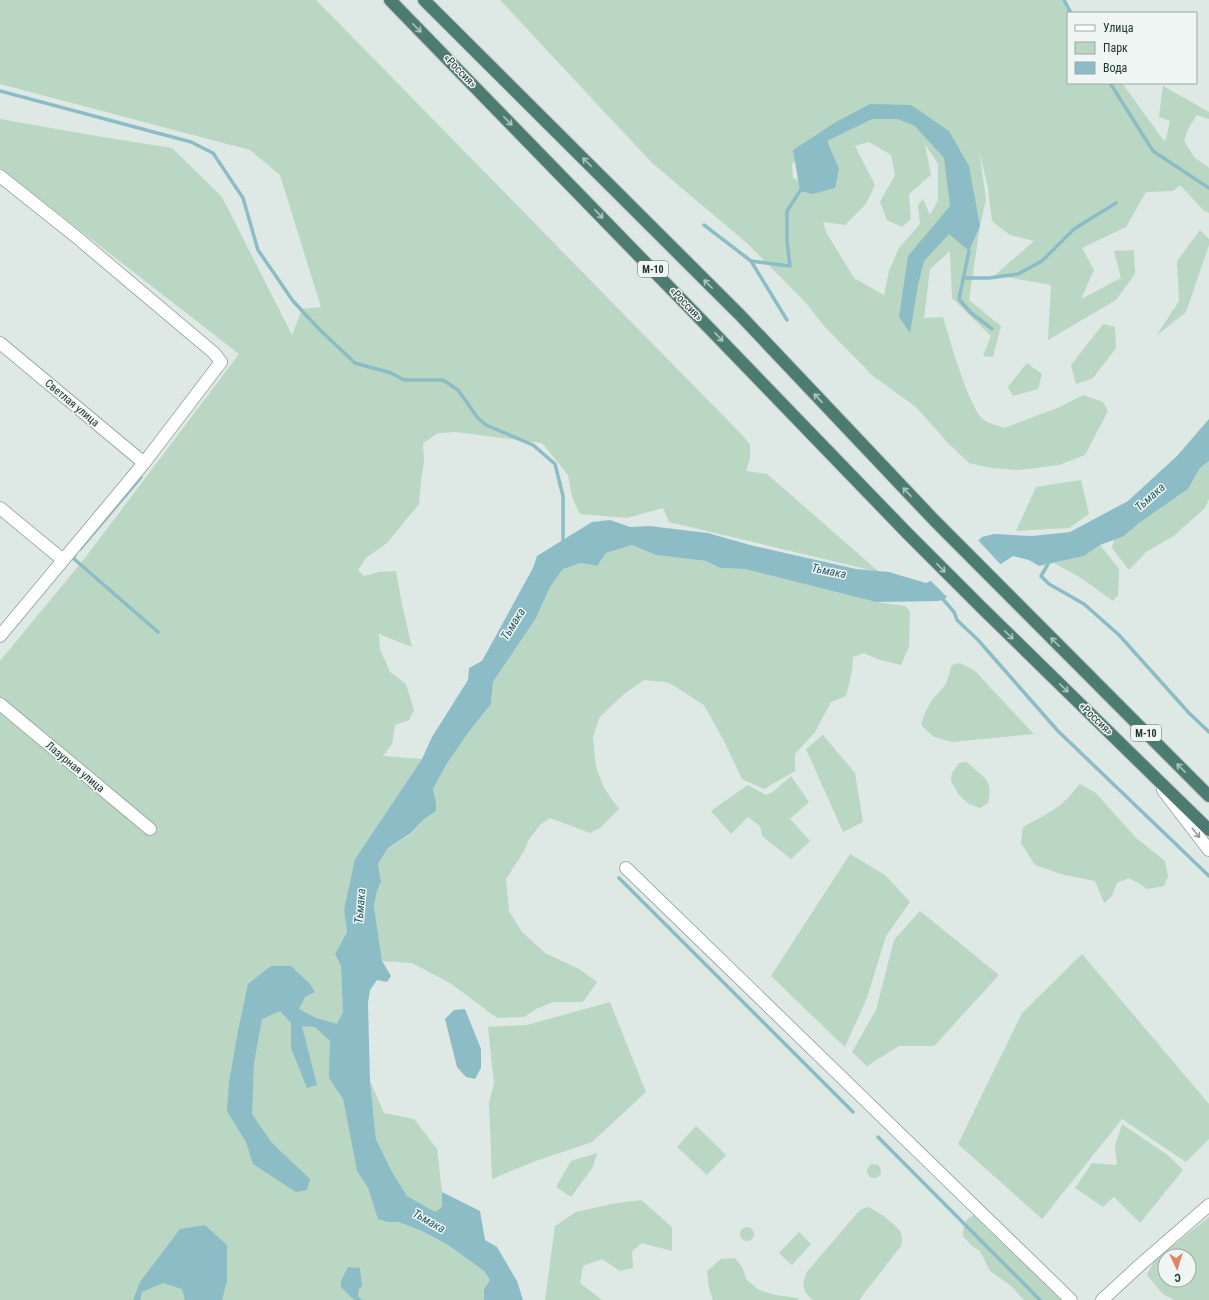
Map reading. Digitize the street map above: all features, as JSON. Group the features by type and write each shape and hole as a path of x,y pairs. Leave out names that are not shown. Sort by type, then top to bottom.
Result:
{"highway":[{"name":"«Россия»","path":"390,0 712,330 914,540 1209,830"},
{"name":"М-10","path":"424,0 740,315 1001,589 1209,796"}],"street":[{"path":"0,176 150,298 214,353 221,362 144,462 0,636"},
{"name":"Светлая улица","path":"0,343 144,462"},
{"path":"0,508 63,560"},
{"name":"Лазурная улица","path":"0,704 150,829"},
{"path":"1146,768 1209,850"},
{"path":"626,868 1070,1300"},
{"path":"1102,1300 1209,1205"}],"green space":[{"path":"0,0 316,0 743,436 750,445 750,458 746,471 767,474 879,572 669,522 663,508 627,518 580,514 572,497 568,475 542,443 456,432 438,433 423,443 424,462 419,504 387,543 366,558 358,570 364,576 379,572 396,571 412,647 379,634 380,649 390,672 406,684 414,710 409,720 395,725 392,744 383,756 422,759 355,859 344,909 347,932 335,954 341,966 345,1045 343,1099 357,1171 368,1188 378,1218 388,1222 398,1222 422,1231 448,1245 484,1271 490,1280 484,1289 484,1300 0,1300 0,661 85,558 239,354 0,168 0,119 172,148 222,197 292,335 302,309 321,307 280,175 250,150 0,84"},
{"path":"500,0 1064,0 1070,12 1067,12 1067,84 1123,84 1165,142 1170,121 1159,117 1163,86 1209,112 1209,119 1197,115 1188,129 1184,141 1195,158 1209,168 1209,213 1204,211 1180,185 1173,191 1146,192 1126,227 1082,248 1094,270 1081,299 1121,278 1114,251 1134,250 1135,274 1116,300 1048,340 1051,285 995,275 1034,241 1010,235 992,221 988,188 979,150 986,199 980,226 969,300 1001,326 993,357 983,356 991,336 952,298 950,251 930,269 924,318 943,317 966,388 978,413 986,421 1004,428 1060,407 1083,395 1103,402 1108,411 1085,455 1059,465 1019,470 991,468 969,463 948,443 916,407 873,376 824,326 806,303 747,243 652,163","holes":["869,142 891,155 895,175 880,202 887,220 902,227 911,219 909,194 931,175 925,144 938,164 938,200 930,215 923,199 918,205 920,224 899,248 889,271 884,295 854,278 826,232 823,222 845,225 866,204 875,185 855,146","818,159 808,184 793,178 792,163"]},
{"path":"1200,230 1209,239 1209,245 1186,312 1157,335 1179,301 1177,261"},
{"path":"1103,324 1115,327 1116,348 1093,378 1076,384 1071,365"},
{"path":"1027,363 1042,374 1038,389 1013,396 1008,387"},
{"path":"1209,461 1209,499 1205,508 1175,535 1146,552 1129,570 1112,548 1114,539 1124,536 1139,523 1188,489 1200,468"},
{"path":"1081,480 1089,514 1069,528 1016,531 1036,487"},
{"path":"632,545 656,555 706,561 720,568 745,569 876,602 905,606 910,611 909,647 901,665 877,659 864,653 853,657 852,671 846,696 831,702 815,732 795,754 795,771 764,789 742,779 724,741 704,705 671,684 665,682 644,680 624,694 599,718 593,738 596,767 604,788 619,809 600,828 590,833 550,818 541,824 529,839 524,851 506,879 509,911 522,932 545,953 579,969 597,982 583,1002 553,1002 536,1009 524,1017 497,1018 450,983 412,963 382,961 374,906 377,891 381,882 378,864 388,848 411,834 423,820 436,811 436,802 433,789 446,765 468,733 491,704 493,682 536,618 550,587 563,569 581,563 597,566 606,553"},
{"path":"1100,545 1119,569 1118,595 1113,601 1081,578 1054,563 1084,556"},
{"path":"960,663 974,670 1034,734 952,742 934,737 921,725 932,700 946,684 952,665"},
{"path":"823,735 855,773 863,822 843,832 806,749"},
{"path":"967,762 986,779 990,788 988,803 980,808 969,804 959,795 951,781 952,773 959,763"},
{"path":"791,776 809,802 790,819 810,841 791,859 762,836 760,826 748,817 731,834 711,811 748,785 766,795 773,792"},
{"path":"1080,784 1096,793 1135,837 1165,861 1168,876 1164,886 1148,889 1129,878 1117,883 1112,896 1104,903 1095,881 1061,874 1035,865 1021,843 1023,827 1061,805"},
{"path":"850,854 885,875 910,902 886,936 867,998 845,1047 771,976"},
{"path":"920,911 999,975 934,1046 899,1046 867,1066 852,1052 876,1010 894,940"},
{"path":"1082,954 1209,1104 1209,1139 1186,1162 1122,1119 1042,1219 958,1144 1022,1013"},
{"path":"610,1002 646,1092 592,1142 533,1162 492,1179 489,1103 494,1084 488,1027 527,1025"},
{"path":"370,1081 384,1113 414,1119 437,1149 442,1192 442,1207 435,1212 407,1196 391,1170 376,1139"},
{"path":"1122,1124 1169,1156 1183,1170 1140,1223 1114,1197 1103,1207 1075,1188 1092,1163 1117,1165 1115,1146"},
{"path":"696,1126 726,1155 707,1175 677,1147"},
{"path":"597,1153 593,1167 571,1197 556,1187 571,1161"},
{"path":"871,1164 877,1164 881,1168 881,1174 877,1178 871,1178 867,1174 867,1168"},
{"path":"641,1200 672,1227 672,1251 642,1243 632,1251 633,1268 620,1271 602,1259 583,1266 580,1283 602,1300 545,1300 555,1226 576,1212 612,1204"},
{"path":"868,1207 885,1217 899,1230 902,1236 901,1246 859,1300 813,1300 805,1290 803,1284 807,1272 858,1212"},
{"path":"975,1214 982,1220 986,1228 1017,1253 1017,1257 1035,1271 1061,1300 1024,1300 1010,1285 990,1271 980,1251 972,1246 963,1236 965,1223"},
{"path":"1209,1217 1209,1300 1174,1300 1163,1294 1158,1288 1197,1288 1197,1248 1170,1248"},
{"path":"744,1227 750,1227 754,1231 754,1237 750,1241 744,1241 740,1237 740,1231"},
{"path":"799,1232 811,1244 792,1265 779,1253"},
{"path":"735,1258 742,1267 747,1280 759,1290 776,1295 798,1298 799,1300 713,1300 709,1288 707,1271 721,1259"},
{"path":"1157,1258 1157,1287 1147,1275 1155,1260"}],"water":[{"path":"870,104 911,105 949,131 969,166 980,226 969,251 949,234 924,261 918,285 910,333 899,317 908,256 950,206 944,158 915,126 898,119 872,119 827,141 839,169 835,188 813,194 800,191 793,150 836,122"},
{"name":"Тьмака","path":"1209,419 1209,461 1200,468 1188,489 1139,523 1124,536 1100,545 1084,556 1039,566 1029,560 1013,556 958,592 939,601 876,602 745,569 720,568 706,561 656,555 632,545 606,553 597,566 581,563 563,569 550,587 536,618 493,682 491,704 468,733 446,765 433,789 436,802 436,811 423,820 411,833 388,848 378,864 381,882 377,891 374,906 382,961 391,976 387,982 377,980 370,990 368,1003 370,1081 376,1139 391,1170 407,1196 435,1212 442,1207 442,1192 480,1211 485,1240 497,1247 517,1281 523,1300 484,1300 484,1289 490,1280 484,1271 448,1245 422,1231 398,1222 388,1222 378,1219 368,1188 357,1171 343,1099 329,1078 330,1041 315,1027 302,1026 317,1085 307,1088 291,1048 291,1023 280,1011 262,1019 254,1063 252,1114 272,1143 310,1179 307,1190 296,1192 253,1164 246,1142 227,1111 229,1082 248,984 271,966 291,966 310,984 315,992 305,997 299,1009 316,1018 337,1024 343,1012 341,966 335,954 347,932 344,909 355,859 422,759 432,737 468,680 469,668 482,661 533,568 537,556 592,522 610,520 630,527 649,526 708,533 750,545 856,569 889,572 926,583 942,576 982,537 994,534 1032,536 1070,532 1128,501 1177,456"},
{"path":"465,1009 481,1049 481,1068 475,1079 466,1077 457,1067 445,1019 454,1010"},
{"path":"205,1225 227,1245 227,1281 222,1300 185,1300 182,1289 163,1283 142,1292 140,1300 133,1300 140,1282 180,1229"},
{"path":"348,1267 360,1268 362,1286 359,1289 358,1296 362,1300 354,1300 341,1287 341,1281"}],"pier":[{"path":"977,539 1002,566 949,599 929,579 941,574"}],"waterway":[{"path":"1064,0 1070,12"},
{"path":"1111,84 1153,151 1209,188"},
{"path":"0,91 191,142 213,153 243,198 258,250 293,301 319,329 355,363 391,373 404,380 443,380 458,390 477,417 486,425 533,445 555,464 563,496 563,543"},
{"path":"751,261 790,266 787,241 787,211 800,191"},
{"path":"963,278 989,278 1018,274 1042,261 1074,229 1116,203"},
{"path":"704,225 751,261 787,320"},
{"path":"969,251 959,299 970,312 992,329"},
{"path":"80,549 141,477"},
{"path":"75,555 73,558 158,632"},
{"path":"1049,560 1041,576 1049,584 1084,604 1119,635 1189,713 1209,732"},
{"path":"941,597 954,612 957,620 978,640 1058,731 1209,876"},
{"path":"619,878 853,1112"},
{"path":"878,1137 1040,1300"}]}
